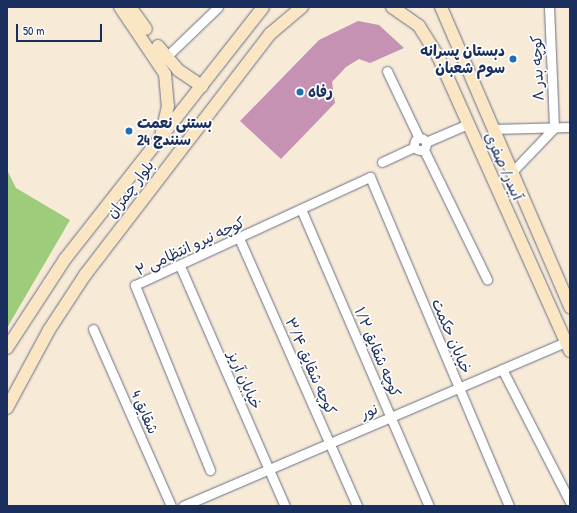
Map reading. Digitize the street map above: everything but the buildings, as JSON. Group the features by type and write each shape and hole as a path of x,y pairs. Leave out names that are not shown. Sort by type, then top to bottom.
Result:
{"main road":[{"path":"120,7 163,60 202,86"},
{"path":"130,7 163,60 166,74 168,106 159,141"},
{"name":"بلوار چمران","path":"7,348 65,259 263,7"},
{"name":"آبیدر/ صفری","path":"392,7 427,36 568,346"},
{"name":"آبیدر/ صفری","path":"441,7 492,129 570,307"},
{"name":"بلوار چمران","path":"7,408 45,336 84,275 265,40 298,9"}],"street":[{"path":"163,60 218,7"},
{"name":"کوچه بدر ۸","path":"549,7 554,128"},
{"path":"387,71 423,143 487,279"},
{"path":"382,162 468,124"},
{"path":"492,129 570,127"},
{"path":"511,173 554,128"},
{"name":"کوچه نیرو انتظامی ۲","path":"210,470 135,285 180,266 370,177"},
{"name":"خیابان حکمت","path":"370,177 509,506"},
{"name":"کوچه شقایق ۱/۲","path":"301,209 429,506"},
{"name":"کوچه شقایق ۳/۴","path":"239,238 357,506"},
{"name":"خیابان آریز","path":"180,266 285,506"},
{"name":"شقایق 4","path":"93,329 171,506"},
{"name":"نور","path":"183,506 201,503 269,469 329,443 502,369 568,346"},
{"path":"502,369 570,502"}],"green space":[{"path":"7,170 16,188 70,220 7,328"}],"place":[{"name":"دبستان پسرانه سوم شعبان","path":"513,59"},
{"name":"رفاه","path":"300,92"},
{"name":"بستنی نعمت سنندج 24","path":"129,131"}]}
